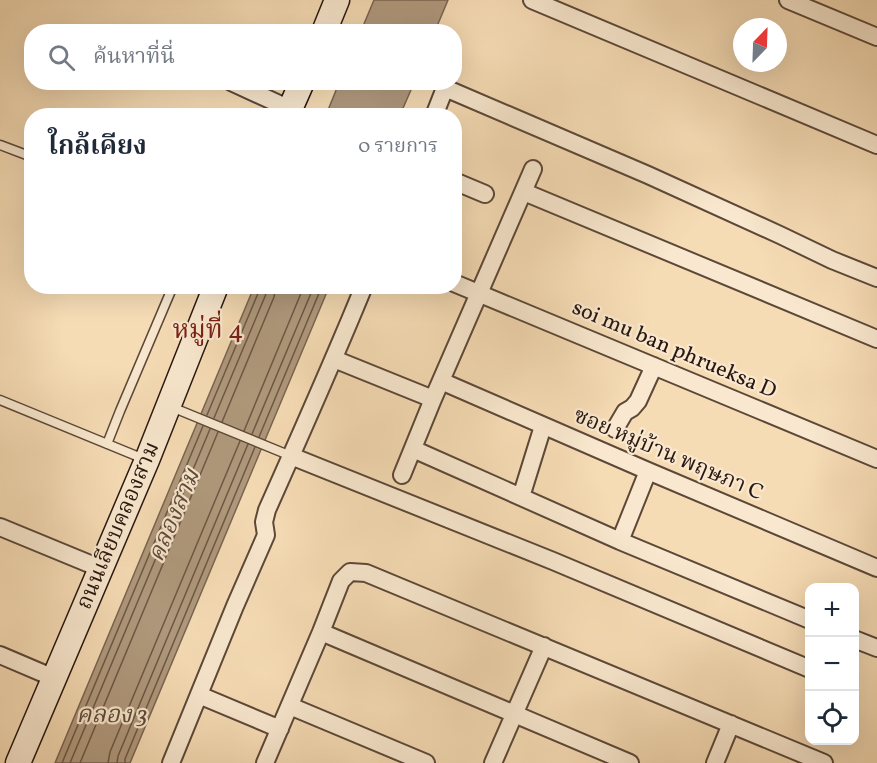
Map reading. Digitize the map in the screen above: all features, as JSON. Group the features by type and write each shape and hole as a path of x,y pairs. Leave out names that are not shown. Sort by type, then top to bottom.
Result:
{"main road":[{"path":"327,24 336,0"},
{"path":"291,108 299,90"},
{"name":"ถนนเลียบคลองสาม","path":"18,763 102,569 213,294"}],"street":[{"path":"532,0 877,146"},
{"path":"788,0 877,37"},
{"path":"246,90 281,108"},
{"path":"436,108 441,90"},
{"path":"451,90 877,278"},
{"path":"402,475 533,169"},
{"path":"462,184 486,194"},
{"path":"524,192 877,339"},
{"name":"soi mu ban phrueksa D","path":"462,287 877,459"},
{"path":"171,763 266,535 264,522 267,510 361,294"},
{"path":"334,359 433,399"},
{"path":"615,429 626,412 638,401 654,366"},
{"name":"ซอย หมู่บ้าน พฤษภา C","path":"441,381 877,568"},
{"path":"520,497 543,426"},
{"path":"413,449 620,541 805,618"},
{"path":"291,456 553,561 805,667"},
{"path":"620,541 648,471"},
{"path":"0,527 102,569"},
{"path":"265,763 341,581 350,572 366,573 824,763"},
{"path":"321,632 630,763"},
{"path":"859,641 877,648"},
{"path":"493,763 544,646"},
{"path":"0,655 54,678"},
{"path":"199,694 280,729"},
{"path":"290,706 426,763"},
{"path":"715,763 731,724"}],"lane":[{"path":"0,145 24,154"},
{"path":"107,444 170,294"},
{"path":"0,400 147,460"},
{"path":"169,406 291,456"}],"water":[{"path":"374,0 448,0 438,24 364,24"},
{"path":"336,90 411,90 403,108 329,108"},
{"name":"คลอง 3","path":"251,294 326,294 130,763 55,763"}],"district":[{"name":"หมู่ที่ 4","path":"208,331"}],"water label":[{"name":"คลองสาม","path":"175,516"}]}
